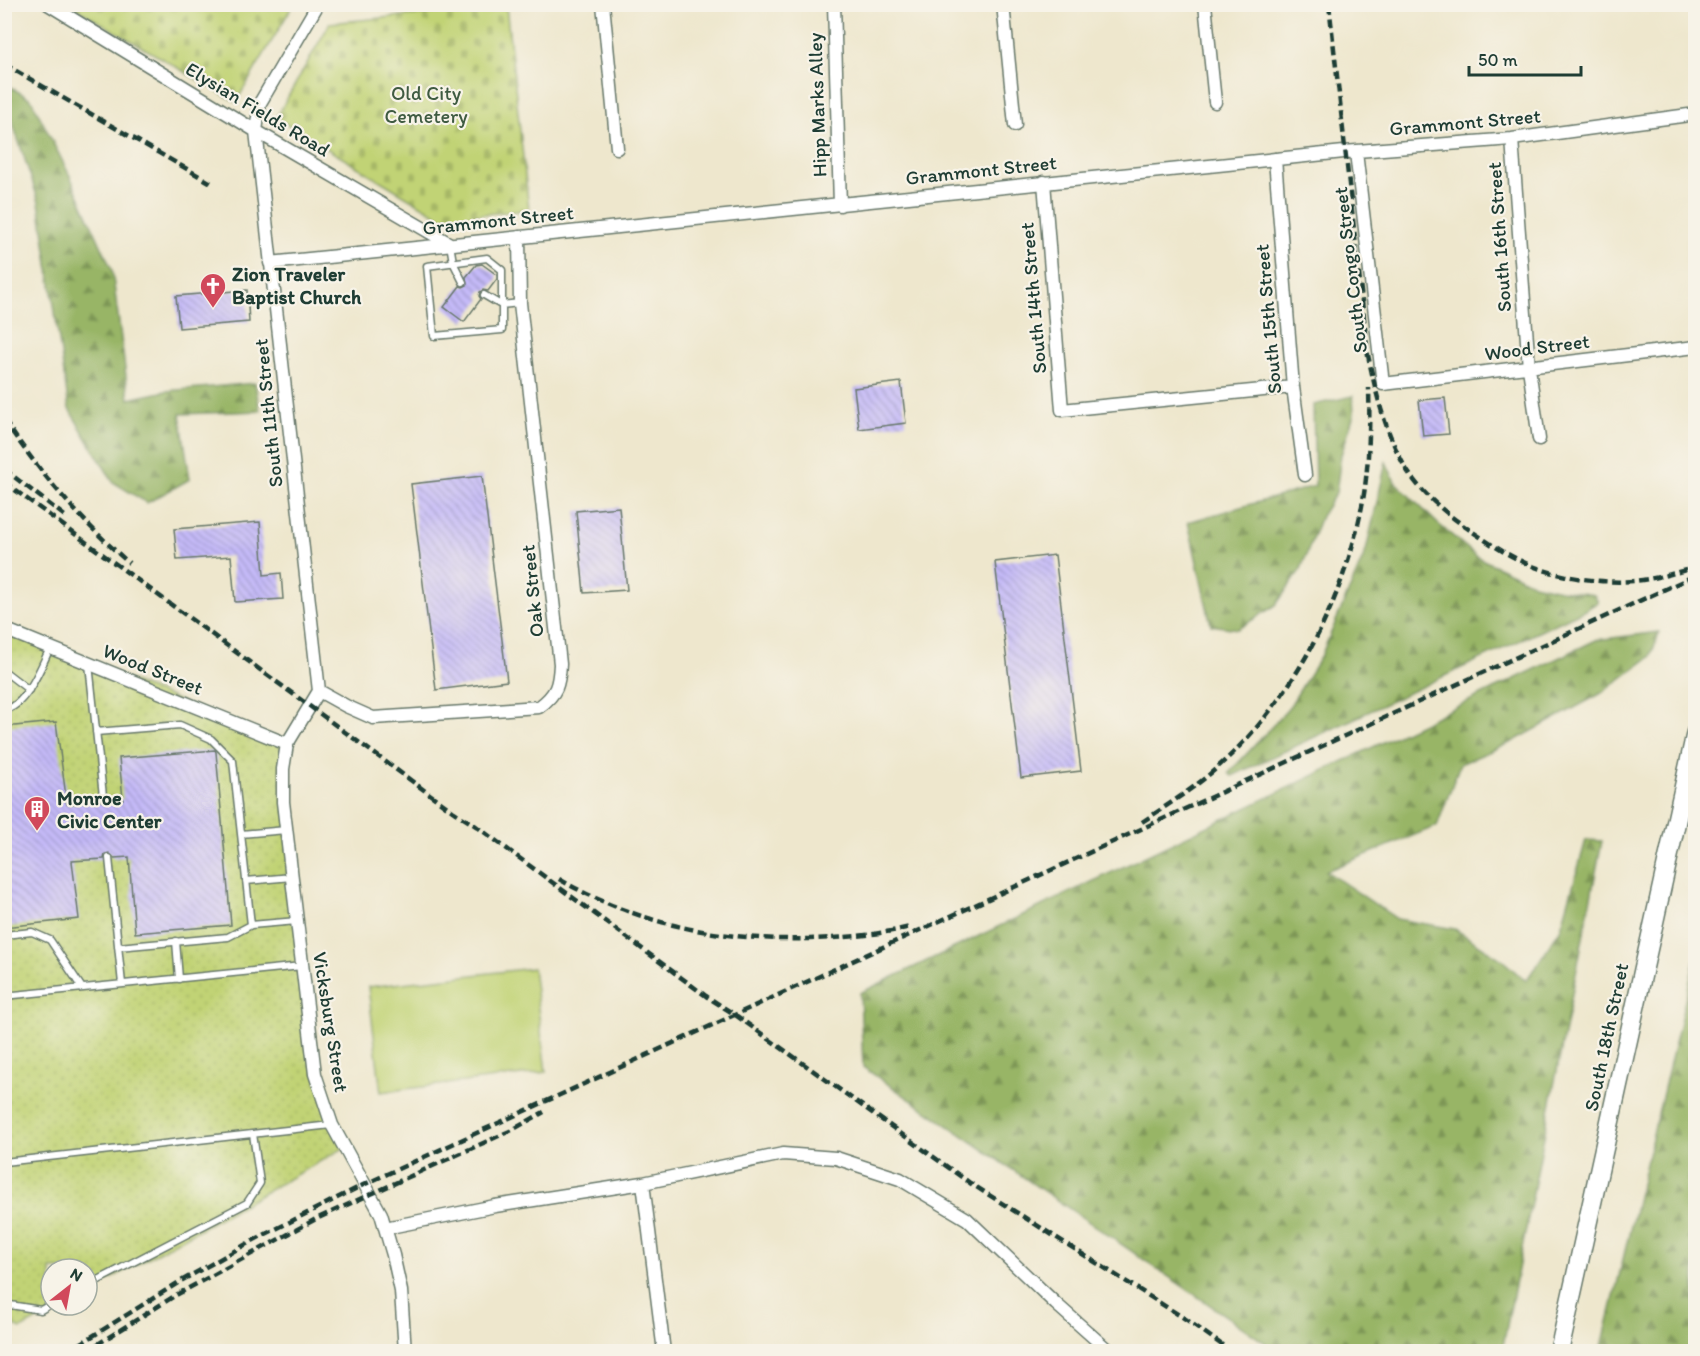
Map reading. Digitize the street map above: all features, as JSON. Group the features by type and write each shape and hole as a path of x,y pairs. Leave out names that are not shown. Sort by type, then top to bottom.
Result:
{"main road":[{"name":"South 18th Street","path":"1560,1352 1695,732"}],"street":[{"name":"Elysian Fields Road","path":"48,4 256,131 450,244"},
{"name":"South 11th Street","path":"318,4 260,103 256,131 319,691"},
{"path":"603,4 616,148"},
{"name":"Hipp Marks Alley","path":"834,4 840,205"},
{"path":"1004,4 1015,125"},
{"path":"1205,4 1215,102"},
{"name":"Grammont Street","path":"270,263 1044,182 1512,139 1695,114"},
{"name":"South 16th Street","path":"1512,139 1528,368 1539,440"},
{"name":"South Congo Street","path":"1356,152 1383,384"},
{"name":"South 15th Street","path":"1275,159 1293,387 1305,475"},
{"name":"South 14th Street","path":"1044,182 1062,410 1293,387"},
{"name":"Oak Street","path":"319,691 373,718 539,707 551,698 559,681 560,664 520,303 519,237"},
{"name":"Wood Street","path":"1383,384 1695,347"},
{"name":"Wood Street","path":"4,630 287,744"},
{"name":"Vicksburg Street","path":"319,691 287,744 283,769 283,802 315,1074 332,1125 381,1214 401,1291 405,1352"},
{"path":"385,1228 495,1206 643,1183 783,1154 836,1158 900,1179 968,1219 1110,1352"},
{"path":"643,1183 664,1352"}],"lane":[{"path":"450,244 453,262 463,282"},
{"path":"487,258 502,270 502,330 434,336 427,266 453,262 487,258"},
{"path":"484,295 501,305 520,303"},
{"path":"4,710 10,709 29,690 50,648"},
{"path":"89,664 103,796"},
{"path":"4,671 29,690"},
{"path":"96,732 180,725 211,739 233,760 251,925"},
{"path":"241,834 286,830"},
{"path":"109,858 122,984"},
{"path":"246,881 292,877"},
{"path":"118,947 228,937 251,925 297,921"},
{"path":"4,935 32,932 50,940 82,988"},
{"path":"176,941 179,979"},
{"path":"4,996 302,966"},
{"path":"4,1162 332,1125"},
{"path":"99,1280 247,1203 260,1183 253,1134"},
{"path":"4,1304 39,1310"}],"green space":[{"path":"70,5 293,5 236,102"},
{"name":"Old City Cemetery","path":"506,6 529,210 442,218 276,118 330,23"},
{"path":"5,84 31,99 70,176 112,270 129,399 166,391 255,383 260,411 180,414 190,479 147,503 113,482 69,409 39,202 5,100"},
{"path":"1353,396 1354,414 1341,455 1336,493 1321,516 1301,569 1276,605 1238,629 1211,625 1188,522 1315,486 1313,405"},
{"path":"1386,462 1395,482 1437,523 1479,558 1534,584 1594,595 1598,602 1232,776 1229,773 1288,709 1321,656 1366,551"},
{"name":"Monroe Civic Center","path":"4,630 287,744 283,769 315,1074 344,1148 99,1285 99,1257 39,1257 39,1317 42,1317 21,1329 4,1321"},
{"path":"1660,632 1650,657 1600,694 1512,742 1460,764 1437,826 1326,871 1397,919 1455,929 1501,959 1526,981 1561,928 1586,840 1602,841 1502,1351 1277,1351 863,1067 860,993 1596,640"},
{"path":"1695,959 1695,1351 1601,1351"},
{"path":"533,968 546,1072 381,1092 368,987"}],"building":[{"path":"482,264 497,275 497,279 488,291 480,292 481,299 464,322 444,307 460,286 467,285 466,277 476,265"},
{"name":"Zion Traveler Baptist Church","path":"247,290 249,322 179,328 176,296"},
{"path":"901,382 906,423 859,429 854,388"},
{"path":"1445,398 1449,434 1423,436 1419,400"},
{"path":"482,476 507,681 436,690 411,484"},
{"path":"619,507 627,590 584,593 576,511"},
{"path":"260,522 264,575 281,573 283,599 235,602 231,556 177,560 174,529"},
{"path":"1055,555 1081,771 1021,778 995,562"},
{"path":"56,722 67,804 123,799 119,758 215,750 231,925 135,933 129,857 114,858 109,853 105,854 104,859 72,861 79,919 4,927 4,727"}],"railway":[{"path":"1329,4 1368,355 1387,426 1405,467 1417,484 1433,500 1467,528 1505,553 1541,569 1581,579 1621,582 1657,577 1696,567"},
{"path":"4,64 213,184"},
{"path":"1142,822 1205,778 1234,752 1261,723 1306,658 1339,586 1352,549 1361,511 1366,481 1369,388"},
{"path":"4,420 62,496 129,563"},
{"path":"4,469 66,517"},
{"path":"4,482 706,996 970,1183 1187,1320 1232,1352"},
{"path":"67,1352 181,1281 250,1242 363,1185 1696,575"},
{"path":"559,879 618,908 680,927 712,933 744,937 810,939 860,936 910,927"},
{"path":"85,1352 176,1295 316,1219 512,1130 544,1112"}],"place":[{"name":"Zion Traveler Baptist Church","path":"213,309"},
{"name":"Monroe Civic Center","path":"37,832"}]}
